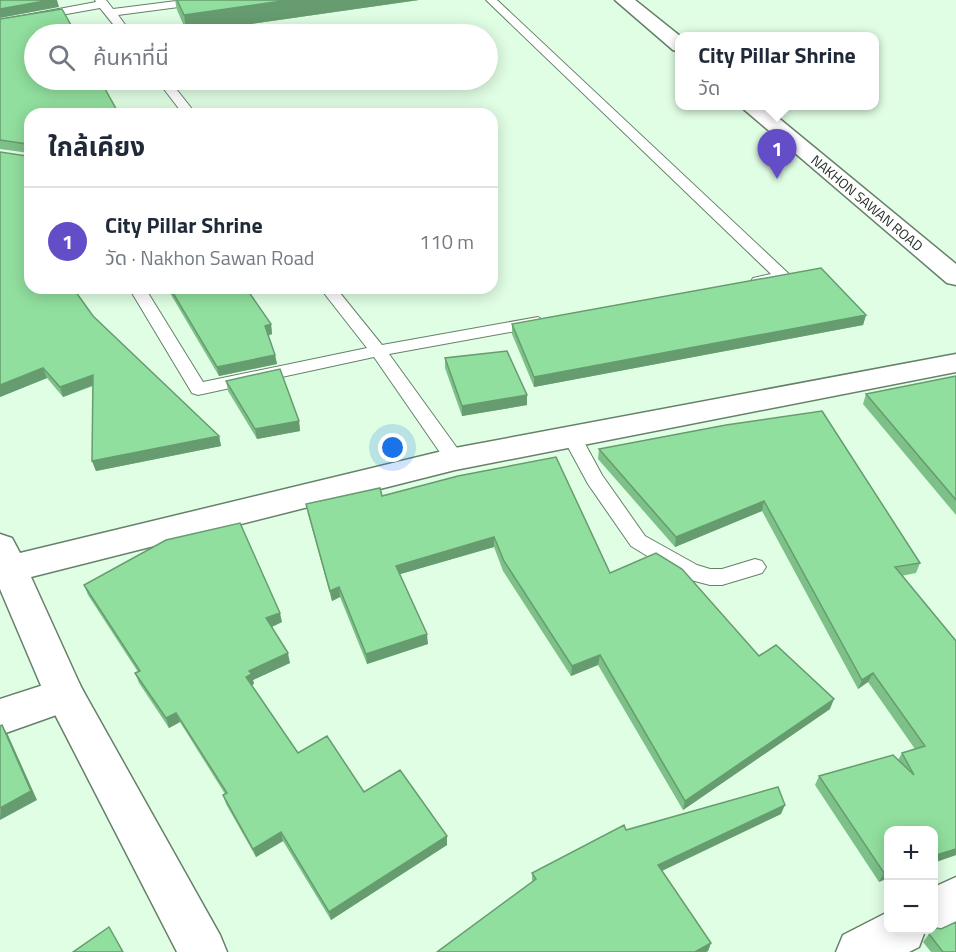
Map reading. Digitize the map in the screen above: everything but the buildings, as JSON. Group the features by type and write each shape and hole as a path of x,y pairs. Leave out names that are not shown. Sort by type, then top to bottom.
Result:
{"street":[{"path":"624,0 675,42"},
{"name":"NAKHON SAWAN ROAD","path":"757,110 956,277"},
{"path":"202,952 65,696 5,558 455,459 956,363"},
{"path":"0,717 65,696"},
{"path":"938,909 956,900"},
{"path":"860,952 894,934"}],"lane":[{"path":"0,23 104,6 209,0"},
{"path":"491,0 783,277 748,283"},
{"path":"104,6 119,24"},
{"path":"171,90 185,108"},
{"path":"141,294 198,389 378,351 552,319"},
{"path":"333,294 378,351 455,459"},
{"path":"571,436 595,479 638,541 690,572 710,577 722,577 755,567"}],"place":[{"name":"City Pillar Shrine","path":"777,179"}]}
